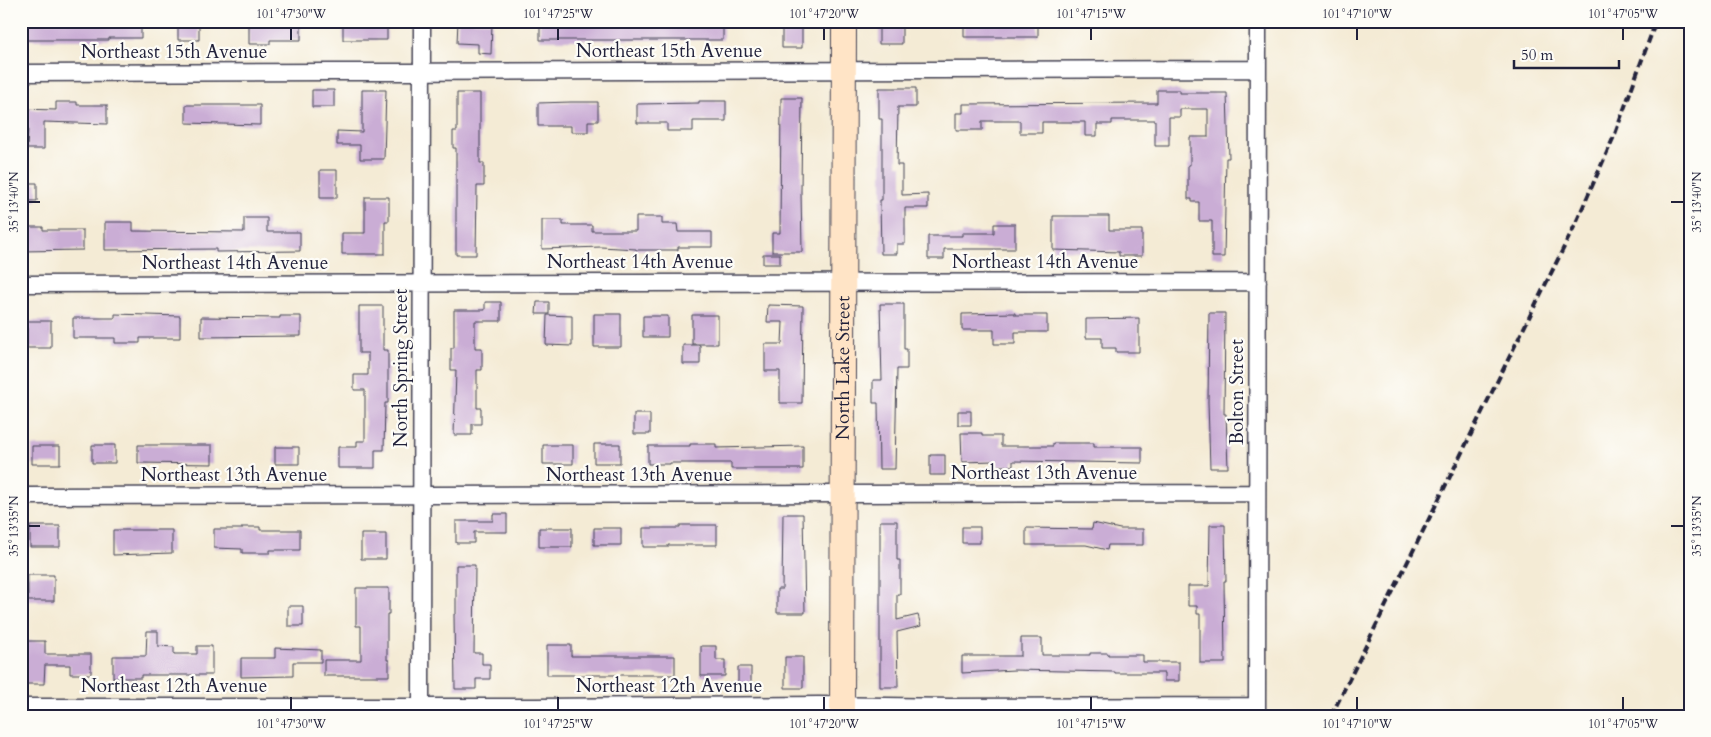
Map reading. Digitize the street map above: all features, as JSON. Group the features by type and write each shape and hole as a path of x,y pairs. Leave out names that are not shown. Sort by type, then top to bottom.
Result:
{"street":[{"name":"North Spring Street","path":"421,711 422,21"},
{"name":"North Lake Street","path":"842,711 844,21"},
{"name":"Bolton Street","path":"1257,711 1258,21"},
{"name":"Northeast 15th Avenue","path":"21,73 1257,69"},
{"name":"Northeast 14th Avenue","path":"21,284 1258,282"},
{"name":"Northeast 13th Avenue","path":"21,496 1257,492"},
{"name":"Northeast 12th Avenue","path":"21,707 421,711 842,711 951,707 1257,711"}],"building":[{"path":"141,21 141,38 24,40 24,23"},
{"path":"178,21 199,21 199,40 178,40"},
{"path":"249,21 301,23 301,40 270,40 270,44 249,44"},
{"path":"458,21 492,22 491,54 478,53 478,44 457,43"},
{"path":"540,21 566,21 566,23 723,21 723,40 540,40"},
{"path":"782,21 802,21 802,48 782,48"},
{"path":"964,21 1038,21 1038,37 964,37"},
{"path":"343,23 387,23 387,40 343,40"},
{"path":"879,24 902,24 902,44 879,44"},
{"path":"879,88 916,88 916,107 898,107 897,165 902,165 902,195 928,194 928,208 905,208 905,244 897,244 897,254 881,254 882,119 879,119"},
{"path":"312,90 334,90 334,107 312,107"},
{"path":"362,90 386,90 384,159 360,159 360,145 337,145 337,131 362,132"},
{"path":"1157,90 1180,90 1180,93 1227,93 1229,158 1226,158 1224,257 1212,257 1212,221 1199,221 1199,202 1192,202 1192,199 1188,199 1190,137 1208,137 1208,109 1180,109 1180,117 1169,117 1169,146 1155,146 1155,120 1112,120 1112,124 1097,124 1097,136 1085,136 1085,122 1042,122 1042,133 1020,133 1020,121 982,121 982,130 956,130 956,113 963,113 963,104 1157,103"},
{"path":"457,93 480,93 480,163 484,163 484,186 477,186 476,255 456,255 456,148 453,148 453,131 457,131"},
{"path":"781,98 802,98 802,252 772,252 772,233 780,233"},
{"path":"699,101 726,101 726,121 693,121 693,131 667,131 667,123 637,123 637,104 699,103"},
{"path":"56,102 77,102 77,105 107,105 107,124 44,122 44,149 27,149 28,128 21,128 21,109 56,110"},
{"path":"598,102 598,121 588,121 588,132 571,132 571,126 538,126 538,103"},
{"path":"186,105 260,105 260,125 186,123"},
{"path":"320,170 337,170 337,198 320,198"},
{"path":"21,183 37,183 37,201 21,201"},
{"path":"365,197 389,197 389,221 385,221 385,254 342,254 342,233 365,233"},
{"path":"1053,216 1109,216 1109,230 1142,230 1142,256 1119,256 1119,252 1053,250"},
{"path":"636,217 662,217 662,224 677,224 678,232 712,232 712,247 678,247 678,250 636,250 601,247 542,249 542,220 563,220 563,225 592,225 592,231 636,231"},
{"path":"244,218 267,218 267,232 300,232 300,251 216,252 216,249 105,250 105,222 133,222 133,231 244,232"},
{"path":"994,224 1015,224 1015,249 944,249 944,259 928,259 928,236 962,236 962,233 994,233"},
{"path":"21,227 43,227 43,230 83,230 83,250 21,251"},
{"path":"763,254 780,254 780,264 763,264"},
{"path":"485,302 501,302 501,321 475,321 475,348 482,348 482,370 477,370 477,408 481,408 481,424 472,424 472,435 454,435 456,370 451,370 451,348 454,348 454,310 485,310"},
{"path":"537,302 549,302 549,314 536,314"},
{"path":"880,304 904,304 904,349 907,349 907,369 897,369 895,469 879,469 878,403 873,403 873,380 882,380"},
{"path":"768,305 803,306 802,403 780,403 780,371 765,371 765,344 782,344 783,322 767,322"},
{"path":"359,306 383,306 383,350 388,350 388,403 385,403 384,450 375,450 375,468 338,468 338,447 357,447 357,441 365,441 365,390 354,390 354,375 368,375 368,353 359,353"},
{"path":"1015,313 1015,315 1047,315 1047,332 1015,332 1015,344 994,344 994,330 962,330 962,314"},
{"path":"1209,313 1225,313 1224,414 1226,414 1228,468 1210,468 1208,402"},
{"path":"115,314 180,316 180,338 140,338 140,343 115,343 115,338 73,338 73,318 115,318"},
{"path":"594,314 621,314 621,347 594,347"},
{"path":"547,315 572,316 572,346 546,345"},
{"path":"692,315 718,315 718,344 692,344"},
{"path":"280,316 301,316 301,336 201,337 201,317 280,318"},
{"path":"643,316 668,316 668,337 643,337"},
{"path":"1139,318 1139,352 1116,352 1116,348 1102,348 1102,338 1086,338 1086,319"},
{"path":"27,321 51,321 51,348 27,348"},
{"path":"683,345 700,345 700,364 683,364"},
{"path":"958,411 971,411 971,425 958,425"},
{"path":"634,414 650,414 650,434 634,434"},
{"path":"961,433 982,433 982,436 1001,436 1001,446 1053,446 1053,443 1094,443 1094,447 1142,447 1142,463 1013,461 1013,466 994,466 994,461 962,462"},
{"path":"594,444 620,444 620,463 594,463"},
{"path":"690,444 716,444 716,448 803,446 803,469 731,469 731,463 648,464 648,446 690,446"},
{"path":"92,445 115,445 115,463 92,463"},
{"path":"138,445 212,445 212,464 138,463"},
{"path":"543,445 573,445 573,464 543,464"},
{"path":"32,446 60,446 60,464 32,464"},
{"path":"275,447 299,447 299,464 275,464"},
{"path":"930,455 945,455 945,475 930,475"},
{"path":"493,514 507,514 507,532 474,532 474,543 456,543 456,521 493,521"},
{"path":"783,514 803,514 805,613 777,613 777,589 782,589"},
{"path":"880,521 897,521 897,560 900,560 900,594 897,594 897,620 918,615 921,626 897,632 898,687 880,687"},
{"path":"1093,523 1120,529 1143,529 1143,545 1108,545 1107,550 1086,545 1026,545 1026,528 1092,529"},
{"path":"680,525 717,525 717,545 643,547 643,528 680,528"},
{"path":"1210,525 1225,525 1225,663 1200,663 1200,614 1197,614 1197,606 1188,606 1188,586 1209,586"},
{"path":"30,526 60,526 60,547 30,547"},
{"path":"242,527 260,527 260,530 300,530 300,550 270,550 270,553 242,553 242,549 214,548 214,529 242,529"},
{"path":"962,527 980,527 980,543 962,543"},
{"path":"539,528 572,528 572,547 539,547"},
{"path":"594,528 621,528 621,545 594,545"},
{"path":"113,530 172,530 172,553 113,555"},
{"path":"361,534 386,534 386,559 361,559"},
{"path":"456,565 475,565 474,653 482,653 482,664 490,664 490,679 476,679 476,689 455,689 454,614 456,614"},
{"path":"28,575 54,575 54,601 28,601"},
{"path":"356,588 389,588 387,660 389,660 389,676 324,676 324,660 361,660 361,626 356,626"},
{"path":"288,606 303,606 303,626 288,626"},
{"path":"147,631 158,631 158,646 174,647 174,654 197,654 197,646 212,646 212,675 141,675 141,678 113,678 113,656 146,656"},
{"path":"1021,638 1042,638 1042,655 1108,653 1108,655 1143,655 1143,662 1179,662 1179,681 1164,681 1164,673 1014,670 962,673 962,656 1021,656"},
{"path":"24,641 45,641 45,654 91,654 91,674 70,674 70,665 45,665 44,684 23,684"},
{"path":"547,645 571,645 571,656 675,656 675,675 547,675"},
{"path":"701,646 716,646 716,660 725,660 725,676 701,676"},
{"path":"275,648 321,650 321,662 293,662 293,676 241,677 241,658 275,658"},
{"path":"785,657 803,657 803,688 785,688"},
{"path":"738,667 751,667 751,686 738,686"}],"railway":[{"path":"1331,716 1575,225 1615,134 1656,21"}]}
